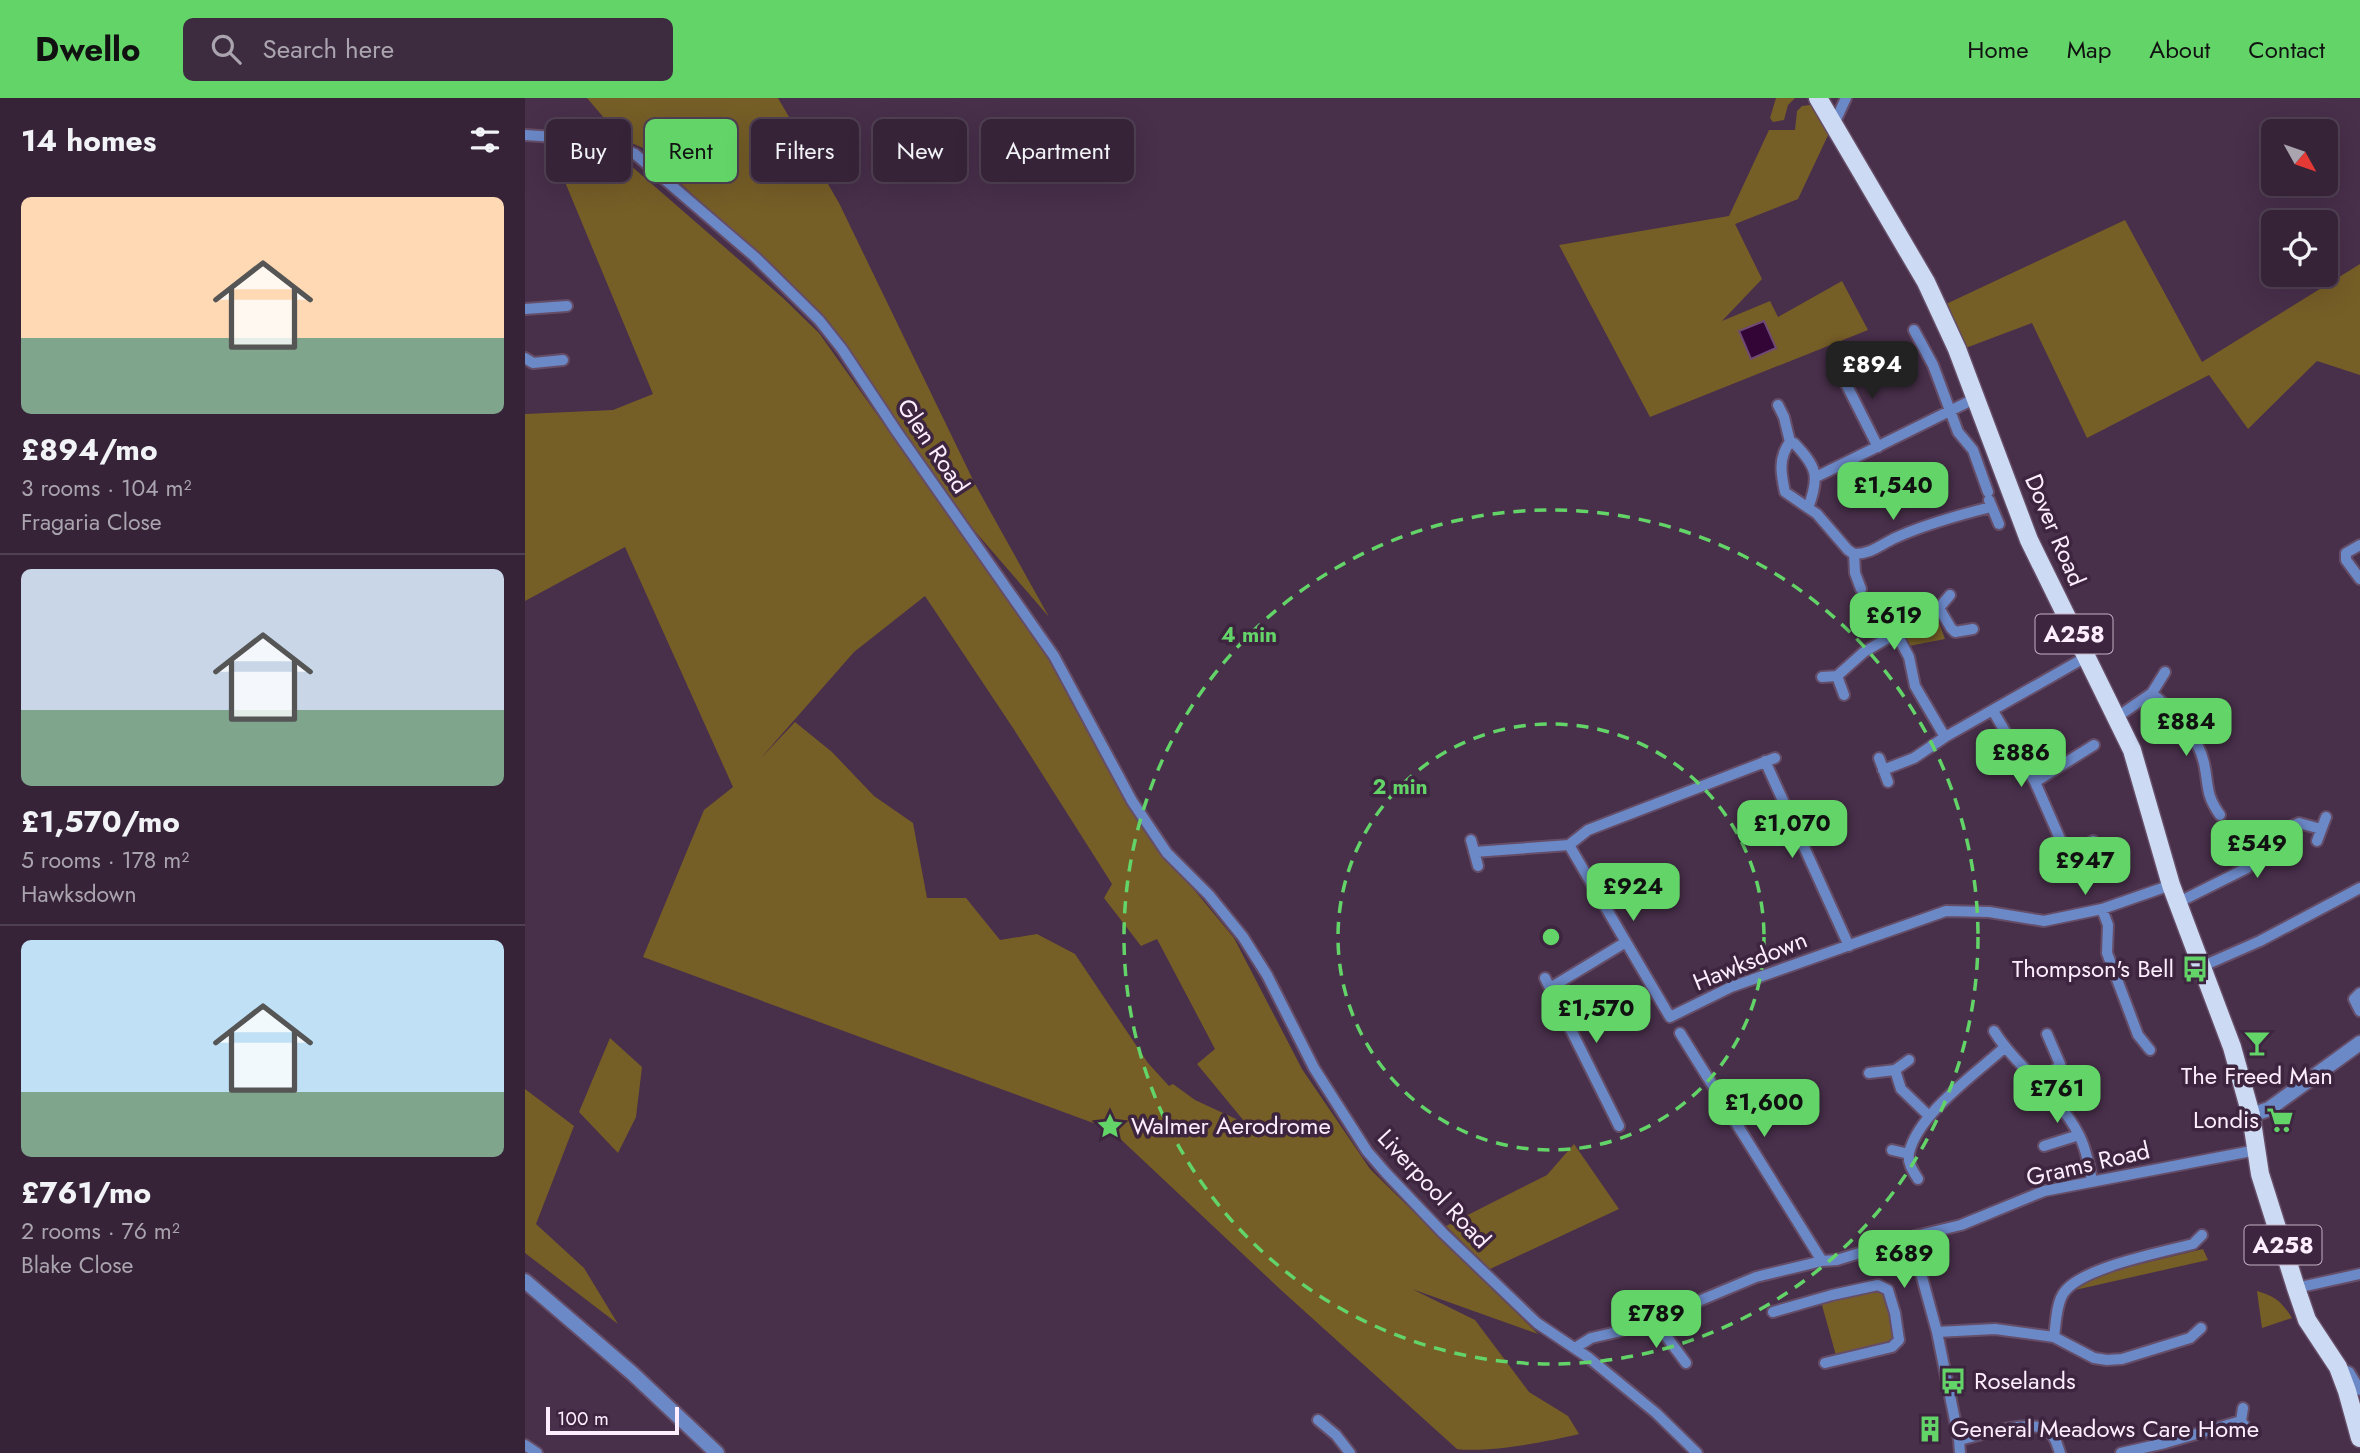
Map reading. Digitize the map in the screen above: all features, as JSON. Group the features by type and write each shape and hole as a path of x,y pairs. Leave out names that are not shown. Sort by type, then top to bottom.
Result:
{"main road":[{"name":"Dover Road","path":"1818,98 1926,282 1976,398 2029,540 2117,717 2141,775 2171,885 2232,1047 2251,1115"},
{"name":"A258","path":"2251,1115 2260,1174 2307,1320 2337,1367 2359,1426"}],"street":[{"path":"1833,124 1846,98"},
{"name":"Glen Road","path":"525,135 599,140 635,154 755,257 819,320 842,349 1054,656 1132,801 1167,853 1209,895"},
{"path":"525,309 567,306"},
{"path":"1914,330 1933,365 1958,432 1973,450 1999,524"},
{"path":"525,358 533,363 563,360"},
{"path":"1839,370 1878,447"},
{"path":"1816,477 1976,398"},
{"path":"1778,405 1784,416 1790,442"},
{"path":"1790,442 1807,457 1815,469 1816,477 1808,508"},
{"path":"1790,442 1785,448 1780,470 1785,492 1808,508 1854,554 1854,573 1860,589"},
{"path":"1854,554 1871,552 1894,538 1989,499"},
{"path":"2360,545 2346,552 2346,560 2360,579"},
{"path":"1822,677 1837,676 1864,652 1939,608 1950,595"},
{"path":"1939,608 1955,632 1973,629"},
{"path":"1896,633 1909,657 1915,686 1945,737"},
{"path":"1883,770 1914,758 1945,737 2086,657"},
{"path":"2117,717 2152,693 2165,672"},
{"path":"1837,676 1844,695"},
{"path":"2152,693 2179,718 2197,742 2204,760 2208,799 2220,815"},
{"path":"1993,711 2035,782 2064,861 2093,841"},
{"path":"2035,782 2077,747 2094,745"},
{"path":"1879,758 1888,782"},
{"name":"Hawksdown","path":"1478,866 1472,846 1569,845 1588,830 1770,760 1849,946"},
{"path":"2317,841 2326,817"},
{"path":"2179,902 2246,868 2259,842 2277,832 2299,824 2321,829"},
{"name":"Hawksdown","path":"1569,845 1669,1017 1731,987 1946,911 1989,912 2044,922 2102,909 2171,885"},
{"path":"2246,868 2252,880"},
{"path":"2203,966 2260,941 2360,888"},
{"name":"Liverpool Road","path":"1209,895 1243,937 1267,975 1314,1069 1367,1150 1386,1173 1477,1267 1537,1322 1575,1348 1656,1413 1697,1453"},
{"path":"2102,909 2108,925 2107,953 2137,1035 2150,1050"},
{"path":"1619,1126 1547,983 1626,942"},
{"path":"2360,993 2354,999 2360,1011"},
{"path":"1993,1031 2004,1048 2071,1121 2085,1150 2092,1181"},
{"path":"1680,1033 1822,1261"},
{"path":"2047,1034 2060,1064"},
{"path":"2251,1115 2269,1109 2360,1043"},
{"path":"1918,1179 1911,1167 1909,1154 1928,1115 2004,1048"},
{"path":"1869,1073 1895,1070 1909,1060"},
{"path":"2041,1087 2060,1064"},
{"path":"2060,1064 2073,1066"},
{"path":"1895,1070 1901,1089 1928,1115"},
{"path":"2044,1146 2079,1135"},
{"path":"1892,1150 1909,1154"},
{"name":"Grams Road","path":"1575,1348 1591,1338 1658,1318 1756,1276 1837,1260 1961,1225 2044,1191 2257,1150"},
{"path":"2054,1337 2061,1295 2074,1282 2100,1269 2193,1244 2202,1235"},
{"path":"1911,1237 1937,1332 1960,1453"},
{"path":"2296,1288 2360,1274"},
{"path":"525,1281 632,1373 717,1453"},
{"path":"1773,1312 1878,1285 1888,1290 1899,1340 1892,1346 1825,1363"},
{"path":"1658,1318 1675,1350 1686,1363"},
{"path":"1937,1332 1995,1329 2054,1337 2094,1358 2107,1360 2123,1359 2190,1338 2201,1328"},
{"path":"1675,1350 1684,1342"},
{"path":"2337,1367 2349,1372 2360,1390"},
{"path":"2243,1408 2241,1421 2249,1432"},
{"path":"1318,1420 1336,1434 1350,1453"},
{"path":"2121,1453 2145,1451 2241,1421"},
{"path":"1959,1440 2031,1425 2048,1430 2060,1453"},
{"path":"525,1445 537,1453"}],"shaded area":[{"path":"587,98 778,98 790,119 751,119 751,182 827,182 975,484 1049,617 973,529 821,315 679,182 737,182 737,119 645,119 645,150 631,143 631,119 605,119"},
{"path":"1776,98 1795,98 1788,105 1784,120 1773,122 1770,118"},
{"path":"1802,106 1814,106 1830,131 1798,199 1735,224 1762,279 1722,321 1770,301 1778,317 1842,281 1868,330 1650,417 1559,245 1729,216 1769,130 1795,130 1797,111"},
{"path":"631,166 645,178 645,182 650,182 783,298 819,333 1051,659 1138,822 1234,938 1302,1069 1370,1169 1538,1334 1412,1289 1475,1320 1529,1392 1568,1416 1579,1434 1501,1448 1457,1449 1281,1290 1113,1132 1120,1127 1112,1118 1104,1127 643,957 704,810 733,787 625,547 525,601 525,414 613,410 653,394 565,182 631,182","holes":["925,596 1112,884 1104,898 1141,946 1157,939 1215,1049 1197,1064 1258,1138 1236,1119 1195,1100 1173,1084 1169,1086 1148,1063 1075,954 1037,934 1000,940 966,898 927,898 913,823 874,796 832,752 795,722 760,759 854,652"]},
{"path":"2125,220 2202,362 2323,287 2338,287 2338,278 2360,264 2360,375 2317,361 2248,429 2209,375 2087,438 2032,323 1963,349 1946,304"},
{"path":"1764,321 1776,348 1751,359 1739,331"},
{"path":"1937,617 1945,639 1909,646 1902,636"},
{"path":"610,1038 642,1067 636,1117 618,1153 579,1112"},
{"path":"525,1089 574,1126 536,1224 584,1268 618,1324 525,1253"},
{"path":"1574,1144 1619,1209 1490,1269 1446,1226 1547,1175"},
{"path":"2203,1249 2208,1260 2066,1292 2103,1273"},
{"path":"1883,1286 1899,1340 1837,1359 1820,1298"},
{"path":"2257,1291 2277,1300 2292,1318 2262,1328"}],"place":[{"name":"Thompson's Bell","path":"2195,969"},
{"name":"The Freed Man","path":"2257,1043"},
{"name":"Londis","path":"2280,1120"},
{"name":"Walmer Aerodrome","path":"1110,1126"},
{"name":"Roselands","path":"1953,1381"},
{"name":"General Meadows Care Home","path":"1930,1429"}]}
